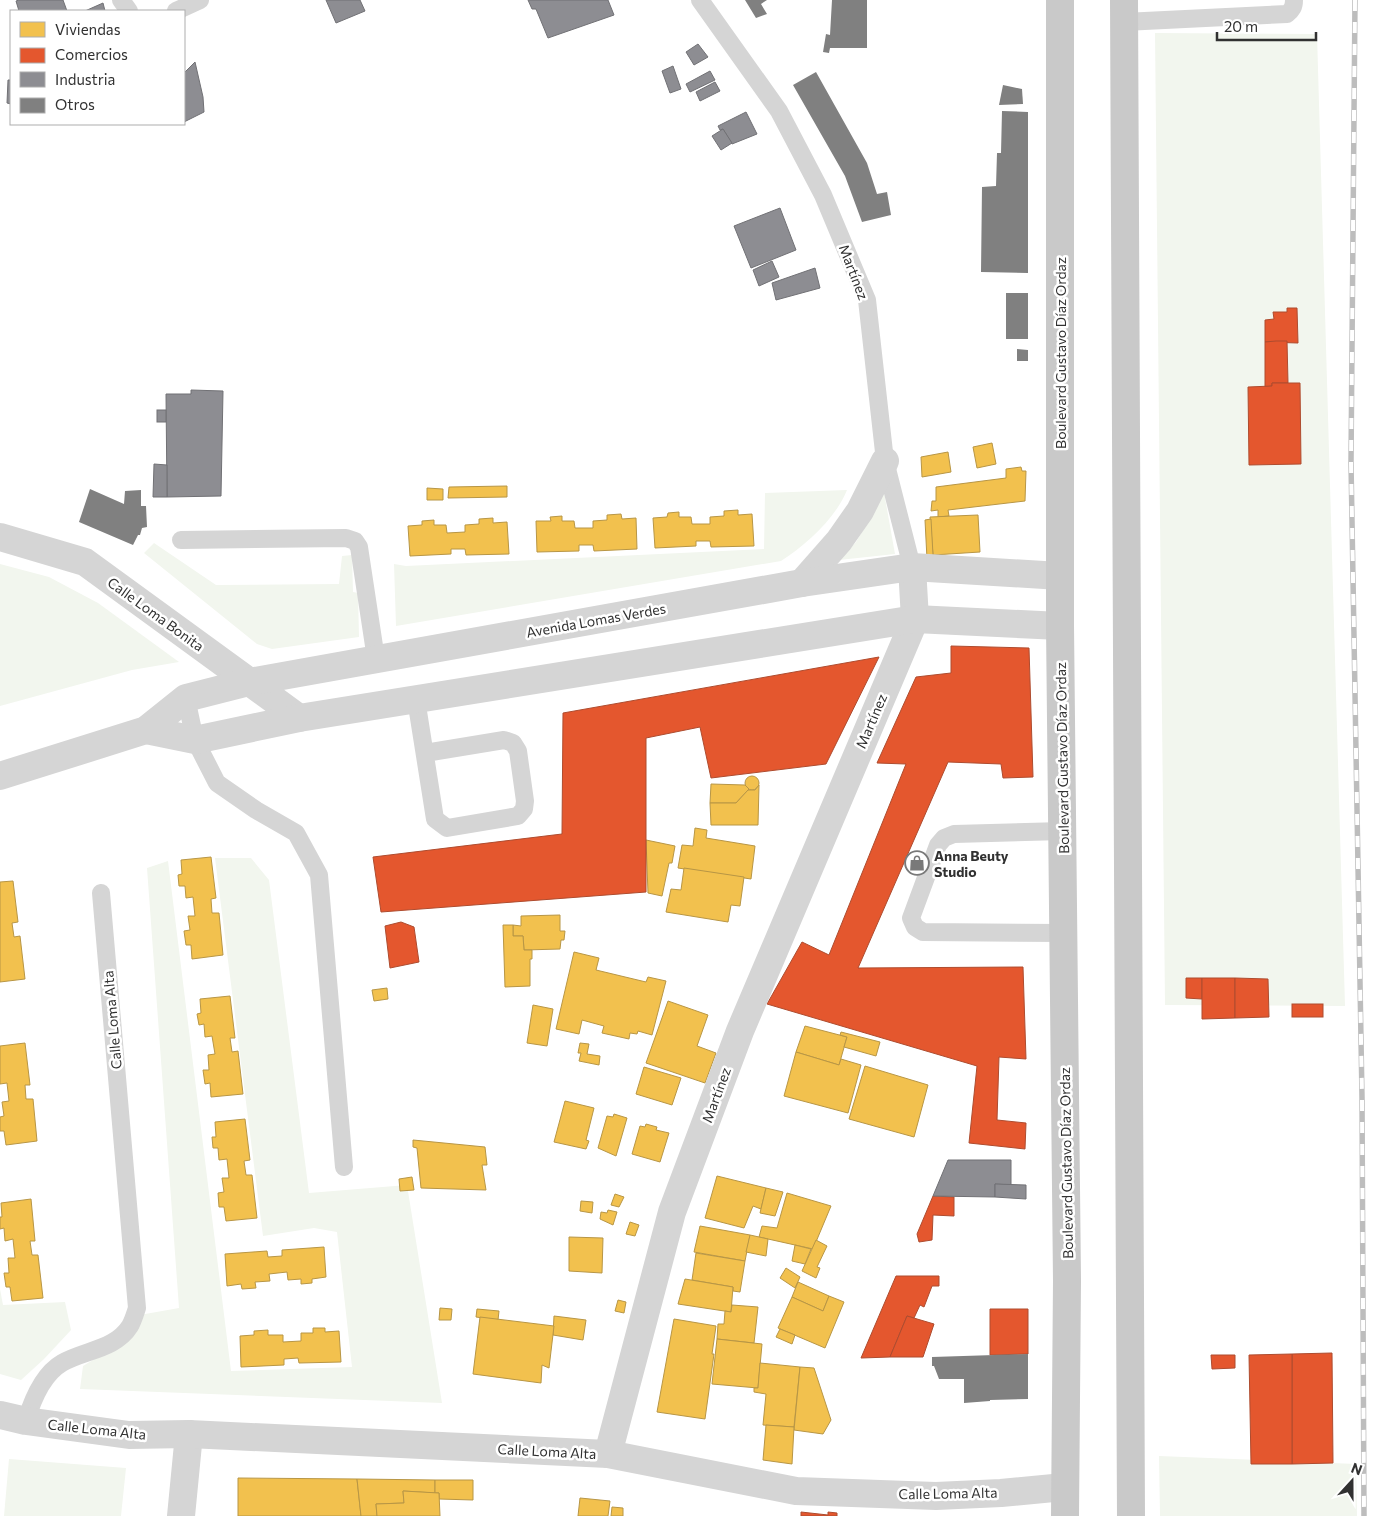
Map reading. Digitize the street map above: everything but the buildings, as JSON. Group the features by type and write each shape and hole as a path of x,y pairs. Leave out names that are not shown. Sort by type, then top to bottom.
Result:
{"main road":[{"name":"Boulevard Gustavo Díaz Ordaz","path":"1060,0 1060,626 1067,1281 1065,1516"},
{"path":"1124,11 1131,1516"}],"street":[{"path":"802,583 839,541 860,511 885,461"},
{"name":"Calle Loma Bonita","path":"0,537 85,562 299,718"},
{"name":"Avenida Lomas Verdes","path":"0,776 146,730 186,698 249,682 802,583 912,567 1060,576"},
{"name":"Martínez","path":"608,1454 672,1212 740,1031 915,619 912,567"},
{"name":"Avenida Lomas Verdes","path":"146,730 195,740 299,718 915,619 1060,626"},
{"name":"Calle Loma Alta","path":"0,1415 26,1421 129,1435 189,1434 608,1454 796,1491 936,1496 1064,1487"},
{"path":"181,1516 189,1434"}],"lane":[{"path":"178,10 200,0"},
{"name":"Martínez","path":"700,0 779,111 823,195 867,300 885,461 912,567"},
{"path":"1124,11 1287,14 1292,10 1294,0"},
{"path":"180,540 346,538 355,541 360,547 376,659"},
{"path":"186,698 195,740 216,783 256,810 296,833 319,875 344,1168"},
{"path":"416,699 434,820 447,828 518,816 524,809 518,751 512,743 504,740 425,753"},
{"path":"1063,831 954,834 944,838 938,845 911,918 915,927 922,932 1064,933"},
{"name":"Calle Loma Alta","path":"26,1421 32,1402 42,1383 62,1363 104,1347 120,1338 130,1326 137,1308 101,894"}],"shaded area":[{"path":"1155,33 1317,34 1345,1006 1165,1005"},
{"path":"882,481 895,554 839,560 856,542 868,522"},
{"path":"847,490 836,511 828,521 810,539 781,561 396,626 394,564 406,566 764,549 765,493"},
{"path":"154,543 216,585 339,584 342,556 352,555 353,592 358,593 359,637 272,649 257,644 144,553"},
{"path":"0,564 49,577 98,603 179,662 132,670 0,706"},
{"path":"215,858 251,858 269,880 309,1193 407,1185 442,1403 80,1389 83,1366 116,1346 134,1316 179,1308 147,868 168,861 231,1371 352,1367 337,1232 314,1228 263,1236"},
{"path":"0,1289 3,1305 65,1302 71,1330 21,1380 0,1374"},
{"path":"1159,1456 1356,1464 1357,1516 1160,1516"},
{"path":"9,1459 126,1468 121,1516 4,1516"}],"railway":[{"path":"1355,0 1351,463 1362,1097 1364,1516"}],"place":[{"name":"Anna Beuty Studio","path":"917,863"}]}
